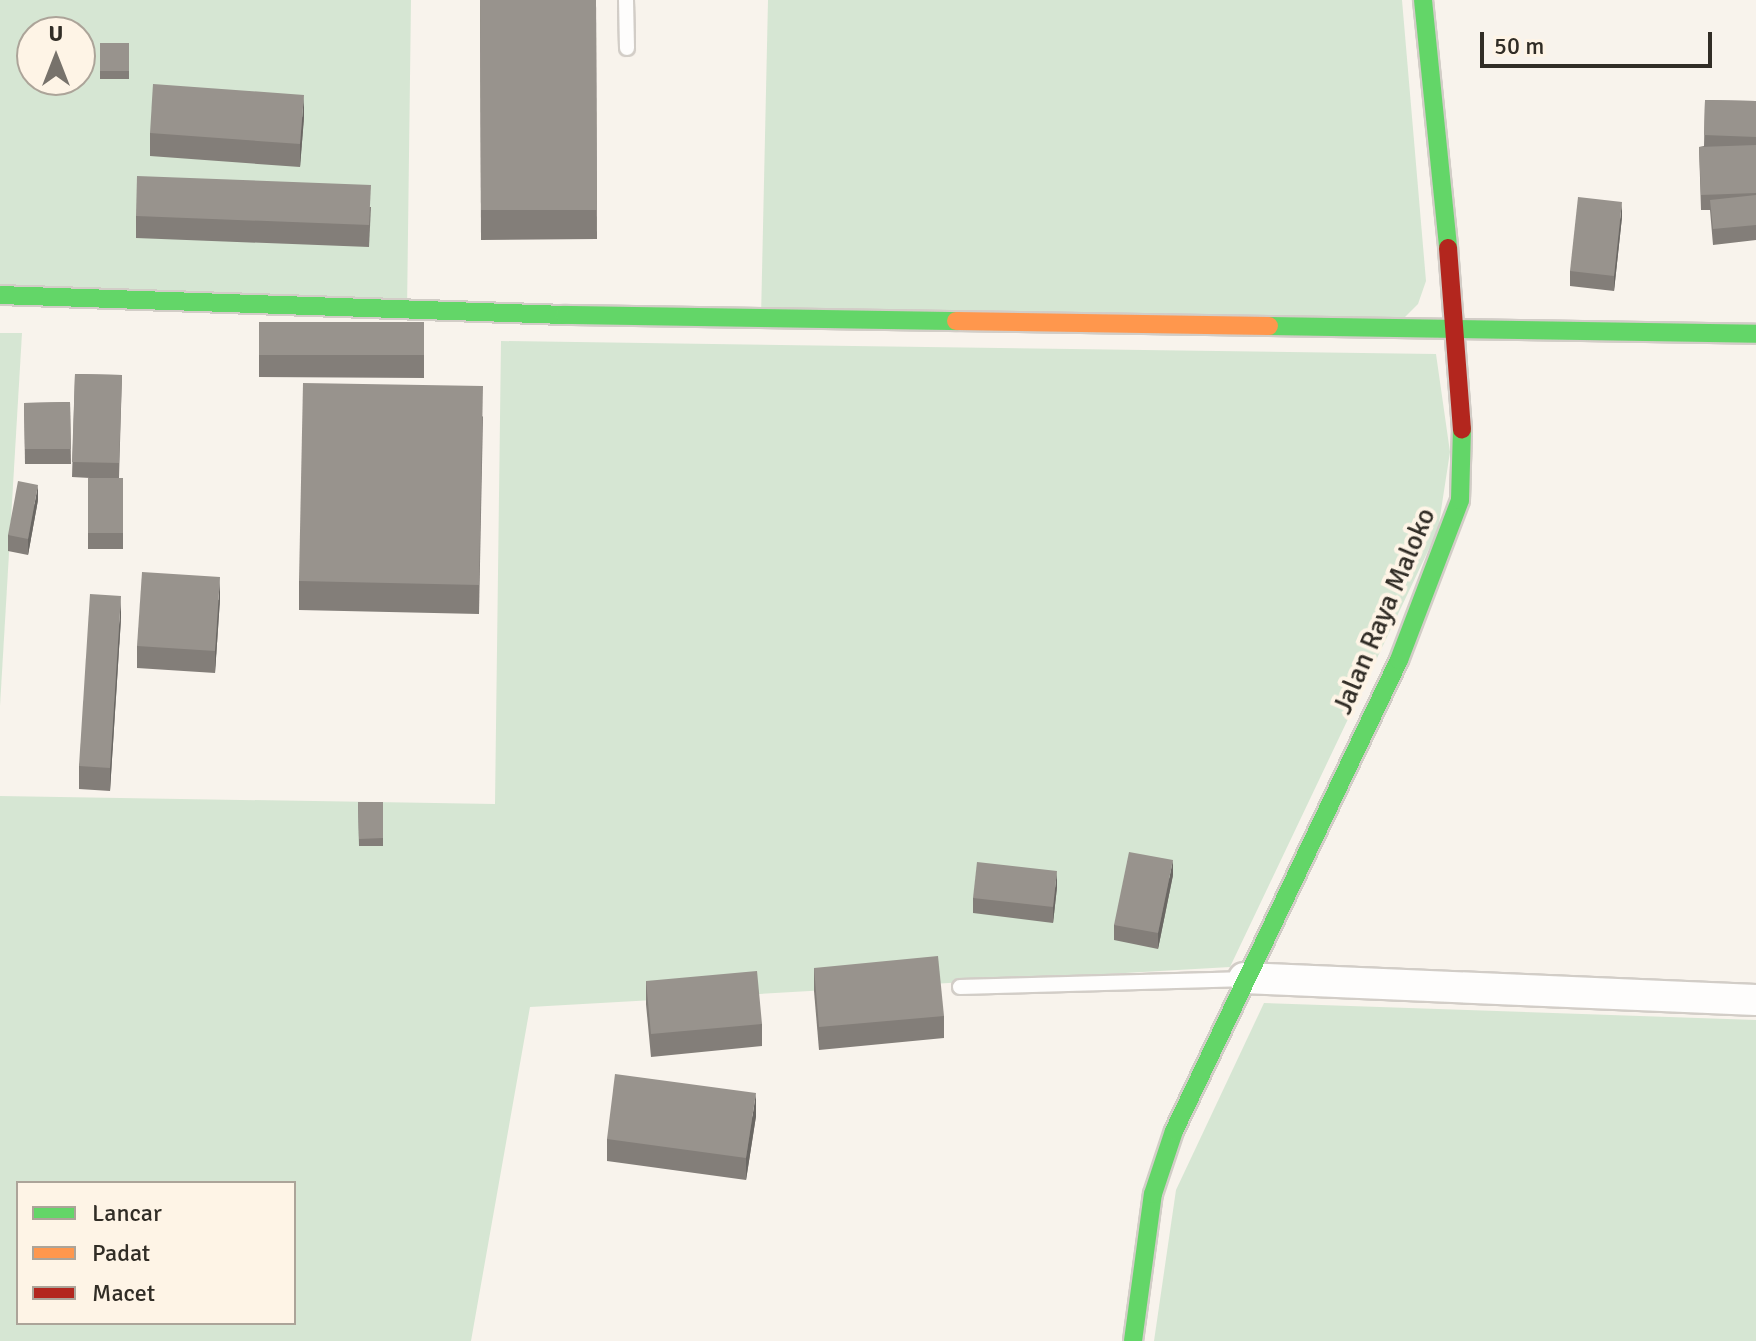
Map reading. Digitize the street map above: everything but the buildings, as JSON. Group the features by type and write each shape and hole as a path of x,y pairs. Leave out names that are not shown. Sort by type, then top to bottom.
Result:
{"street":[{"name":"Jalan Raya Maloko","path":"1133,1341 1153,1194 1174,1131 1244,978 1399,660 1455,514 1465,446 1423,0"},
{"path":"0,295 565,315 1756,334"},
{"path":"1244,978 1756,1000"}],"lane":[{"path":"626,0 627,48"},
{"path":"960,987 1244,978"}],"green space":[{"path":"0,0 411,0 407,312 0,306"},
{"path":"768,0 1402,0 1426,281 1418,304 1404,318 761,318"},
{"path":"0,333 22,333 0,706"},
{"path":"501,341 1436,354 1450,452 1438,530 1230,967 530,1007 471,1341 0,1341 0,796 495,804"},
{"path":"1264,1003 1756,1020 1756,1341 1154,1341 1176,1190"}],"traffic: fast":[{"path":"1423,0 1448,248"},
{"path":"0,295 565,315 956,321"},
{"path":"1269,326 1756,334"},
{"path":"1133,1341 1153,1194 1174,1131 1399,660 1460,500 1462,429"}],"traffic: slow":[{"path":"956,321 1269,326"}],"traffic: jam":[{"path":"1448,248 1462,429"}]}
